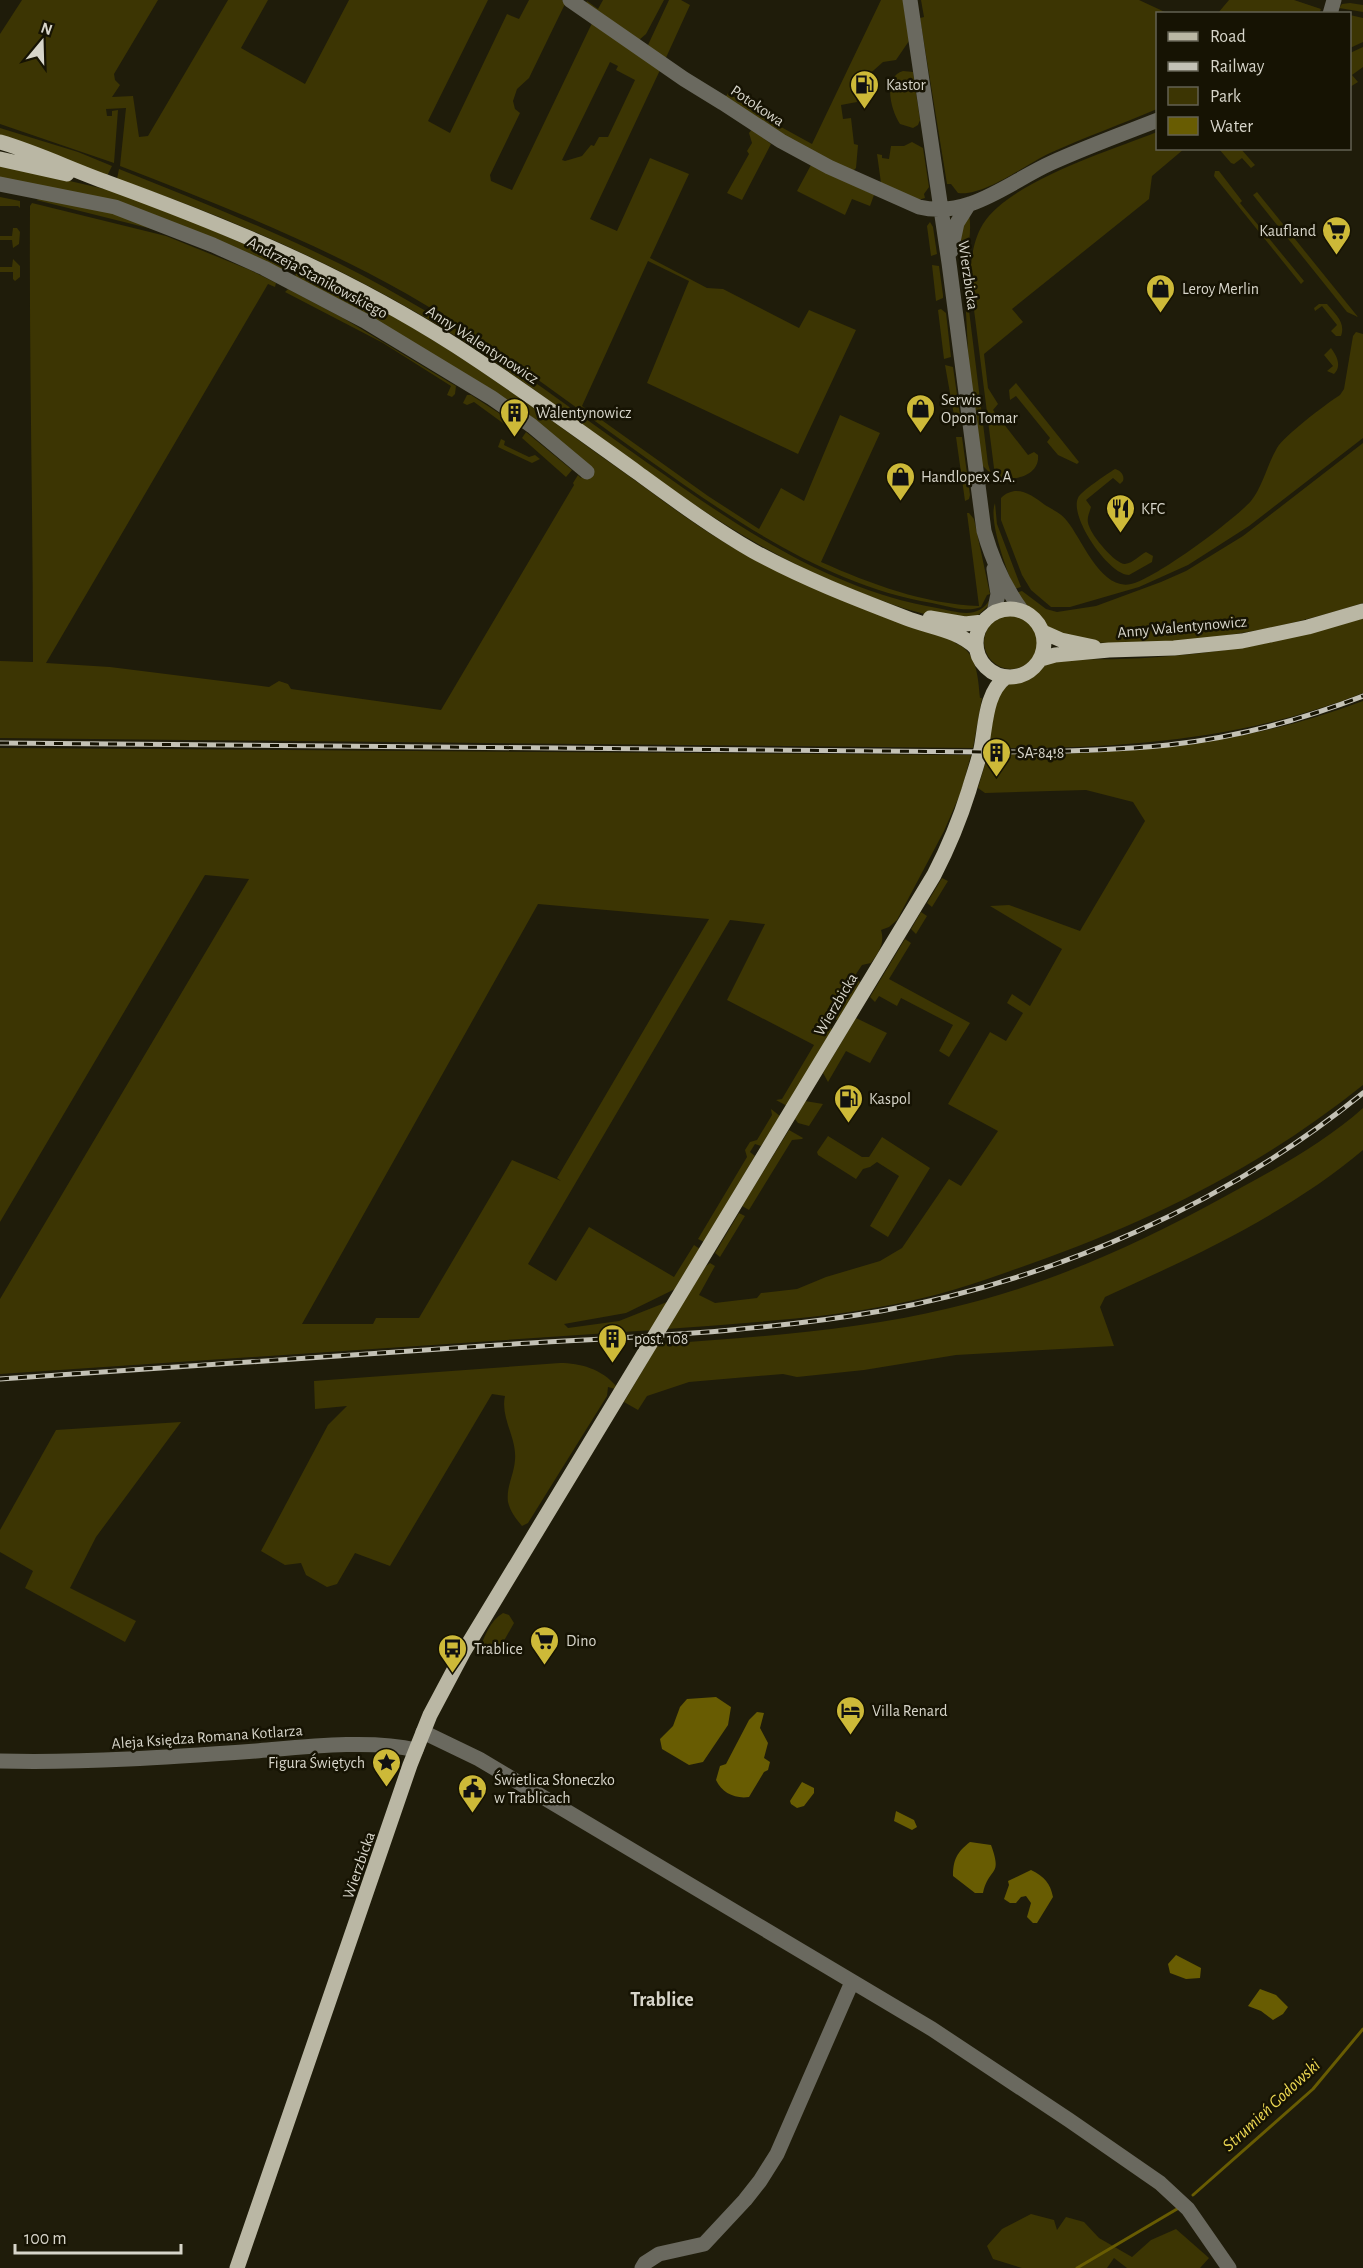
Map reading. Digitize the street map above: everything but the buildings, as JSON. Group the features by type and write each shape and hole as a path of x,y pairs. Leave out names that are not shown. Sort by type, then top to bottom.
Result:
{"main road":[{"name":"Anny Walentynowicz","path":"0,142 38,154 111,184 193,213 258,240 371,296 488,367 725,534 796,573 912,621 961,637 976,648"},
{"name":"Anny Walentynowicz","path":"0,159 111,184"},
{"name":"Anny Walentynowicz","path":"877,606 964,624 988,617"},
{"path":"1009,609 1022,611 1033,617 1043,632 1045,644 1041,659 1026,673 1006,677 985,666 976,648 978,633 988,617 1009,609"},
{"name":"Anny Walentynowicz","path":"1041,659 1055,655 1109,650 1174,648 1242,641 1308,627 1363,611"},
{"name":"Anny Walentynowicz","path":"1043,632 1061,640 1109,650"},
{"name":"Wierzbicka","path":"985,666 987,714"},
{"name":"Wierzbicka","path":"237,2268 416,1750 435,1705 464,1651 560,1496 940,862 969,791 987,714 997,686 1006,677"}],"street":[{"name":"Potokowa","path":"570,0 684,79 801,153 920,207 941,209"},
{"name":"Wierzbicka","path":"910,0 950,263 984,531 992,555 1022,611"},
{"path":"941,209 969,204 990,197 1052,163 1156,121"},
{"name":"Andrzeja Stanikowskiego","path":"0,184 115,207 264,267 365,321 492,398 532,426 587,472"},
{"path":"950,263 957,223 969,204"},
{"name":"Wierzbicka","path":"988,617 998,594 992,555"},
{"path":"423,1732 479,1759 932,2029 1069,2120 1160,2182 1188,2210 1229,2268"},
{"name":"Aleja Księdza Romana Kotlarza","path":"0,1761 111,1761 306,1747 378,1745 400,1746 416,1750"},
{"path":"642,2268 645,2263 659,2254 704,2244 760,2181 777,2154 852,1982"}],"green space":[{"path":"22,0 158,0 114,74 115,80 120,85 112,97 133,96 139,137 148,136 228,0 268,0 241,48 305,84 349,0 488,0 428,121 450,133 507,14 519,19 529,0 562,0 566,3 529,78 517,89 513,101 515,109 520,113 490,175 491,181 512,190 593,21 661,68 590,219 617,231 650,158 689,174 650,258 707,288 723,289 799,328 809,310 856,330 798,454 647,383 689,281 648,261 582,406 708,496 759,529 781,488 804,501 840,415 880,433 821,562 898,592 938,601 979,606 967,513 969,513 974,519 990,594 987,595 981,607 963,609 893,594 855,581 782,547 712,504 499,352 407,294 302,241 230,209 120,166 126,108 106,109 107,116 112,116 112,111 118,110 114,163 0,124 0,34","holes":["610,62 618,66 616,70 635,80 608,137 599,137 594,146 591,145 582,156 562,160"]},
{"path":"603,0 664,0 646,34 639,40 585,7 587,1 598,9"},
{"path":"669,0 681,0 690,5 664,62 648,45"},
{"path":"881,0 903,0 909,41 896,60 883,62 856,86 860,96 856,97 857,102 841,105 843,119 851,118 854,144 858,145 856,168 852,172 831,164 725,98 728,93 772,122 812,144"},
{"path":"921,0 1139,0 1165,12 1156,12 1156,109 1050,153 992,185 968,193 958,193 951,184 947,184 920,18 924,17"},
{"path":"1229,0 1294,0 1321,9 1320,12 1219,12"},
{"path":"1342,4 1363,5 1363,12 1339,8"},
{"path":"1351,15 1363,18 1363,42 1351,48"},
{"path":"1363,47 1363,67 1352,75 1358,82 1351,86 1351,53"},
{"path":"903,71 913,72 920,120 913,128 900,124 891,103 892,80 896,74"},
{"path":"0,128 78,152 112,166 107,176 0,136"},
{"path":"752,129 771,144 742,200 727,193 749,154 747,151 752,143 749,133"},
{"path":"1156,132 1156,150 1183,150 1152,176 1149,199 1012,309 1023,322 984,354 988,388 998,404 993,410 1028,455 1034,452 1038,455 1038,462 1031,472 1019,478 998,477 994,468 970,278 973,250 983,224 996,208 1038,181 1088,158"},
{"path":"912,142 923,148 929,187 924,194 925,198 918,200 881,183 877,154 889,159 891,146 904,146"},
{"path":"1220,150 1242,150 1255,165 1251,168 1242,158 1234,164"},
{"path":"0,165 109,190 168,211 285,262 286,269 284,272 258,259 0,178"},
{"path":"811,165 874,195 870,206 852,199 845,215 797,191"},
{"path":"119,169 300,245 405,299 468,337 529,378 716,510 750,532 822,571 859,587 937,608 973,612 980,610 990,599 988,606 976,617 929,615 864,594 785,559 684,498 491,359 402,304 283,244 117,179"},
{"path":"1215,171 1219,171 1242,201 1240,203 1304,281 1301,284 1214,176"},
{"path":"1257,192 1358,317 1347,312 1253,195"},
{"path":"0,197 20,201 20,208 0,206"},
{"path":"43,198 116,214 156,230 36,200"},
{"path":"32,203 166,236 276,283 275,287 268,284 46,663 110,667 269,687 279,681 288,684 291,689 441,710 574,485 573,483 578,475 581,478 590,468 295,277 301,269 343,289 447,349 697,525 750,557 836,597 955,639 955,643 968,652 972,658 977,673 980,698 982,698 973,748 0,738 0,661 33,662 30,263 30,206"},
{"path":"969,214 970,230 965,278 991,474 982,465 970,386 964,277 959,235"},
{"path":"930,222 933,227 937,254 931,256 927,226"},
{"path":"13,228 17,228 20,232 19,244 13,248 12,240 0,240 0,236 12,236"},
{"path":"13,259 20,266 20,277 15,281 13,272 0,272 0,267 12,267"},
{"path":"932,265 939,266 943,295 943,298 936,301"},
{"path":"288,289 343,318 456,386 455,394 452,397 447,395 451,386 383,343 285,292"},
{"path":"1319,304 1327,304 1339,318 1342,326 1341,336 1336,336 1331,331 1337,325 1322,306 1315,311 1314,308"},
{"path":"941,309 946,313 951,357 944,359 938,310"},
{"path":"1356,332 1363,334 1363,438 1249,526 1188,565 1139,587 1070,607 1051,607 1031,590 1022,575 1001,520 1001,498 1012,491 1029,494 1065,518 1093,562 1110,580 1120,584 1131,584 1142,580 1194,548 1251,501 1281,442 1340,395 1344,389 1353,336"},
{"path":"1331,348 1338,364 1334,374 1327,371 1333,366 1324,355"},
{"path":"945,365 953,367 960,415 955,421"},
{"path":"1016,383 1079,462 1077,464 1058,455 1047,442 1050,438 1016,396 1010,400 1009,390"},
{"path":"467,395 471,395 519,426 515,432 474,402 467,405 463,403"},
{"path":"526,432 572,470 566,477 522,438"},
{"path":"956,437 962,437 970,495 965,501"},
{"path":"501,439 505,441 504,445 529,457 535,455 540,459 532,463 498,447"},
{"path":"1363,443 1363,603 1309,619 1226,636 1169,642 1109,643 1077,640 1047,627 1015,593 1022,591 1046,609 1057,612 1096,606 1161,582 1186,571 1243,536"},
{"path":"1115,469 1122,473 1123,481 1120,484 1113,478 1086,500 1091,507 1088,521 1091,531 1099,542 1110,555 1121,563 1131,562 1146,552 1153,556 1152,562 1129,575 1111,566 1102,556 1085,531 1077,507 1080,495"},
{"path":"995,503 997,524 1021,587 1014,589 996,533"},
{"path":"1006,615 1016,615 1026,619 1034,627 1038,642 1034,657 1026,665 1016,669 1006,669 996,665 988,657 984,647 984,637 988,627 996,619"},
{"path":"1363,618 1363,693 1317,709 1225,732 1178,739 1084,747 988,748 997,696 1009,684 1028,679 1047,663 1055,660 1141,658 1219,651 1316,632"},
{"path":"1363,701 1363,1085 1286,1141 1204,1189 1119,1229 997,1276 930,1296 867,1309 781,1320 666,1329 710,1263 715,1266 699,1295 715,1303 757,1298 761,1293 797,1289 826,1277 880,1261 902,1248 949,1179 961,1186 998,1131 948,1104 990,1032 1006,1041 1023,1013 1007,1003 1012,994 1030,1006 1062,949 990,906 1009,905 1080,931 1145,821 1133,802 1086,790 985,793 978,788 988,754 1084,753 1178,746 1271,729 1317,717"},
{"path":"0,748 971,755 961,792 944,831 897,920 881,930 881,947 871,963 862,965 856,974 860,983 838,1020 830,1019 828,1025 832,1030 787,1106 776,1100 782,1099 814,1045 727,1000 765,924 730,920 528,1264 556,1281 589,1227 674,1277 694,1245 700,1249 675,1289 626,1313 564,1324 568,1328 619,1321 667,1302 653,1330 0,1374 0,1299 249,879 205,875 0,1222","holes":["538,904 709,919 557,1178 561,1181 512,1160 419,1318 376,1318 373,1324 302,1324"]},
{"path":"942,878 948,881 932,907 927,903"},
{"path":"921,912 927,916 916,934 911,929"},
{"path":"905,939 911,943 889,979 970,1023 949,1057 939,1051 953,1025 901,998 897,1006 879,996 875,1002 870,997"},
{"path":"856,1018 887,1033 870,1063 846,1051 828,1082 823,1073"},
{"path":"805,1101 823,1104 809,1126 798,1123 795,1119"},
{"path":"1363,1108 1363,1150 1334,1173 1272,1214 1239,1232 1105,1297 1100,1307 1114,1346 956,1355 864,1370 797,1377 783,1374 689,1382 647,1396 638,1410 624,1402 658,1344 842,1328 914,1316 985,1299 1055,1276 1124,1248 1258,1179 1332,1133"},
{"path":"771,1109 780,1116 761,1146 755,1144 750,1152 755,1156 704,1242 698,1239 747,1157 745,1150 750,1142 757,1140 772,1115"},
{"path":"789,1130 803,1138 792,1140 749,1210 742,1206"},
{"path":"828,1136 862,1157 869,1157 882,1137 930,1168 888,1237 870,1226 899,1176 877,1162 863,1169 856,1179 818,1155 817,1152"},
{"path":"739,1213 745,1216 720,1257 715,1253"},
{"path":"560,1363 590,1368 604,1375 616,1386 615,1389 608,1387 607,1396 528,1523 522,1526 508,1502 514,1465 514,1444 505,1412 505,1396 492,1394 390,1566 355,1553 337,1584 327,1587 306,1575 301,1563 285,1565 261,1551 328,1425 347,1406 315,1409 314,1381"},
{"path":"181,1422 96,1537 70,1588 136,1621 125,1642 25,1588 33,1571 0,1552 0,1530 56,1430"},
{"path":"503,1613 509,1615 514,1623 496,1655 487,1649 479,1651 491,1625"},
{"path":"1031,2214 1054,2220 1057,2230 1066,2217 1084,2222 1099,2238 1132,2257 1151,2240 1176,2229 1209,2258 1200,2268 1127,2268 1114,2258 1107,2268 1022,2268 993,2259 987,2246 1002,2229"}],"water":[{"path":"716,1697 731,1707 728,1725 703,1762 689,1765 662,1749 660,1739 673,1726 680,1707 687,1699"},
{"path":"757,1712 764,1713 760,1728 768,1743 764,1758 770,1762 768,1770 764,1772 749,1797 734,1796 725,1792 716,1780 720,1766 726,1764 749,1720"},
{"path":"802,1782 814,1788 814,1793 804,1806 797,1808 790,1801"},
{"path":"896,1811 914,1820 917,1827 912,1830 894,1821"},
{"path":"970,1842 991,1845 994,1855 995,1868 983,1893 975,1893 953,1876 957,1857"},
{"path":"1031,1870 1046,1881 1053,1897 1037,1923 1033,1923 1027,1917 1031,1903 1026,1896 1021,1897 1016,1903 1010,1903 1004,1899 1009,1885 1008,1881"},
{"path":"1176,1955 1201,1968 1200,1978 1186,1979 1170,1973 1168,1964"},
{"path":"1260,1989 1276,1995 1288,2007 1283,2014 1273,2020 1261,2011 1248,2006"}],"waterway":[{"name":"Strumień Godowski","path":"1193,2195 1313,2089 1363,2029"},
{"name":"Strumień Godowski","path":"1077,2268 1177,2209"}],"railway":[{"path":"0,743 1079,751 1168,745 1218,738 1316,713 1363,696"},
{"path":"0,1379 690,1333 786,1324 881,1311 946,1297 1010,1279 1136,1232 1196,1203 1254,1170 1310,1133 1363,1093"}],"place":[{"name":"Kastor","path":"865,110"},
{"name":"Kaufland","path":"1337,256"},
{"name":"Leroy Merlin","path":"1161,314"},
{"name":"Serwis Opon Tomar","path":"920,434"},
{"name":"Walentynowicz","path":"515,438"},
{"name":"Handlopex S.A.","path":"900,502"},
{"name":"KFC","path":"1120,534"},
{"name":"SA-84.8","path":"996,778"},
{"name":"Kaspol","path":"848,1124"},
{"name":"post. 108","path":"613,1364"},
{"name":"Dino","path":"545,1666"},
{"name":"Trablice","path":"453,1674"},
{"name":"Villa Renard","path":"851,1736"},
{"name":"Figura Świętych","path":"386,1788"},
{"name":"Świetlica Słoneczko w Trablicach","path":"473,1814"}],"district":[{"name":"Trablice","path":"662,1999"}]}
